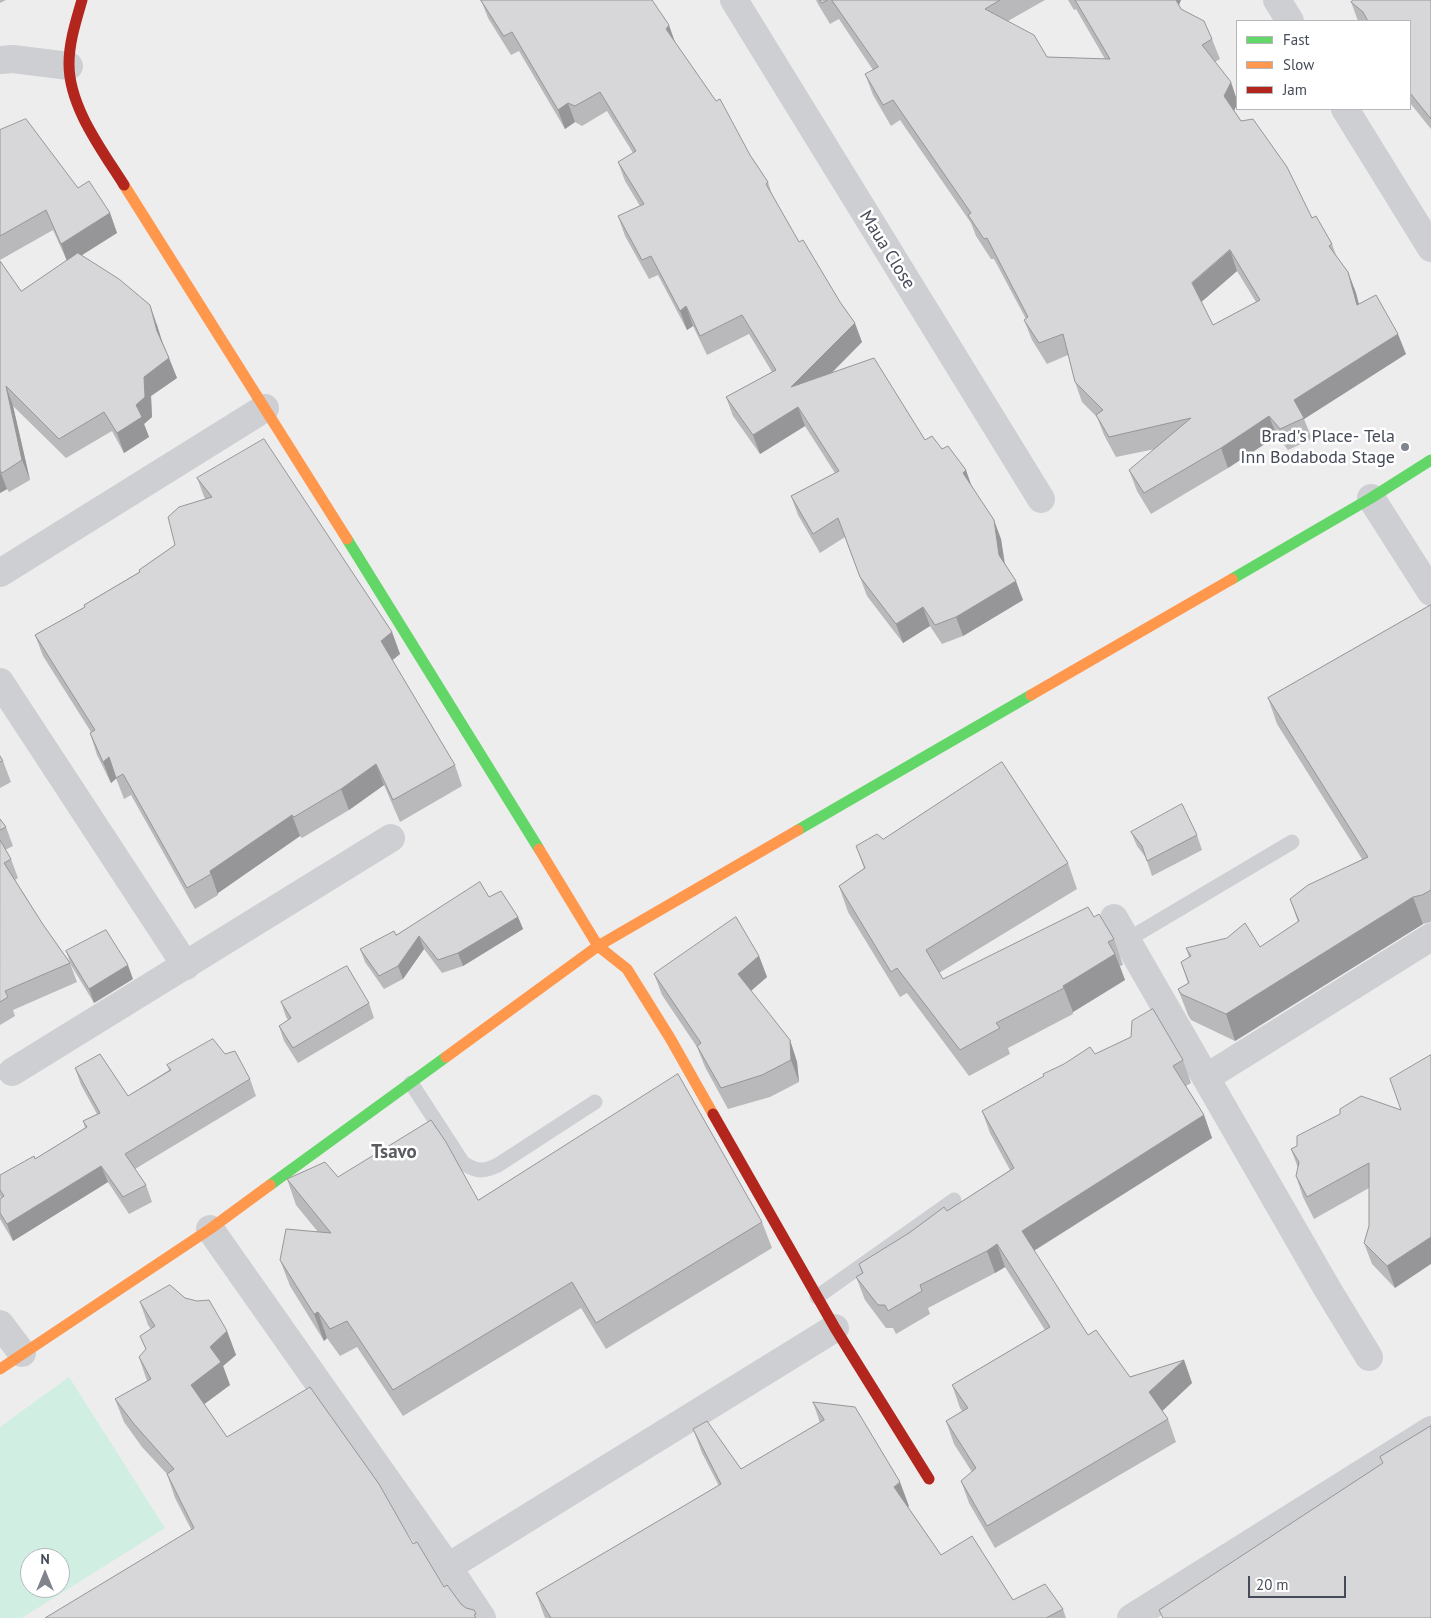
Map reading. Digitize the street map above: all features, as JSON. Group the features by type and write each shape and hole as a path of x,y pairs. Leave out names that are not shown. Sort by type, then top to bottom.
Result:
{"street":[{"path":"82,0 72,37 69,66 84,122 444,694 598,946 627,969 670,1038 835,1328 929,1479"},
{"name":"Maua Close","path":"734,0 1041,500"},
{"path":"1277,0 1289,20"},
{"path":"0,60 13,59 69,66"},
{"path":"1345,110 1431,248"},
{"path":"0,573 265,408"},
{"path":"0,1369 210,1229 598,946 1371,498 1431,460"},
{"path":"1371,498 1431,592"},
{"path":"0,682 186,966"},
{"path":"12,1072 391,838"},
{"path":"1121,929 1368,1357"},
{"path":"1207,1077 1431,937"},
{"path":"210,1229 482,1618"},
{"path":"0,1324 22,1354"},
{"path":"448,1567 835,1328"},
{"path":"1131,1618 1431,1430"}],"lane":[{"path":"1121,929 1292,842"},
{"path":"411,1083 463,1162 472,1168 485,1171 498,1165 595,1102"},
{"path":"817,1297 954,1200"}],"green space":[{"path":"69,1377 165,1528 70,1588 70,1548 20,1548 20,1598 54,1598 22,1618 0,1618 0,1427"}],"building":[{"path":"481,0 652,0 669,25 666,29 716,101 720,99 750,155 768,182 766,184 799,242 803,240 840,302 855,323 791,387 874,358 925,440 932,436 942,449 948,446 966,470 963,473 994,520 999,555 1016,581 956,617 935,625 923,607 896,624 860,577 838,518 813,534 791,496 839,471 798,407 753,435 726,397 776,370 742,315 700,336 686,306 680,311 651,256 642,260 618,216 644,204 618,162 636,151 600,92 575,106 568,103 558,110 512,32 504,36"},
{"path":"832,0 1000,0 985,9 1034,35 1047,57 1110,59 1075,0 1176,0 1181,9 1204,21 1212,39 1202,45 1231,82 1224,96 1241,121 1253,119 1287,167 1312,218 1316,216 1332,244 1329,246 1348,272 1357,305 1376,295 1398,334 1294,400 1304,418 1280,429 1269,416 1221,448 1144,493 1129,470 1191,418 1109,437 1096,415 1103,410 1075,382 1063,334 1039,343 1024,320 1028,317 987,238 984,239 968,215 971,213 893,100 883,105 865,74 878,67","holes":["1230,250 1260,300 1213,325 1192,283"]},
{"path":"1354,0 1431,0 1431,119 1411,94 1411,20 1367,20 1363,12 1351,2"},
{"path":"26,119 78,188 89,181 110,213 61,244 46,210 0,236 0,130"},
{"path":"78,253 119,279 150,305 157,331 169,358 144,377 145,397 136,405 142,417 117,433 104,412 59,439 6,386 22,460 2,473 0,470 0,261 21,291"},
{"path":"264,439 392,632 381,641 455,765 393,800 376,764 341,789 294,817 292,815 210,871 211,874 187,888 123,774 116,778 109,757 103,762 90,733 95,730 35,635 85,607 84,605 140,572 139,570 175,545 168,517 179,507 212,497 197,478"},
{"path":"1431,605 1431,890 1413,897 1226,1014 1181,994 1178,989 1189,983 1181,962 1191,956 1186,948 1227,938 1245,923 1260,947 1299,921 1290,899 1308,885 1368,857 1268,698"},
{"path":"1002,762 1068,863 926,950 943,979 1088,907 1094,917 1099,914 1114,939 1108,942 1115,954 1063,986 1064,988 996,1023 1000,1028 960,1050 897,968 891,972 839,886 865,868 856,846 877,834 883,839"},
{"path":"1182,804 1197,835 1147,861 1142,846 1131,832"},
{"path":"0,819 6,827 0,830"},
{"path":"0,840 11,859 4,863 70,963 5,991 8,997 0,1002"},
{"path":"480,882 489,897 501,891 518,917 458,953 438,960 419,936 398,966 379,976 360,949 394,931 396,935"},
{"path":"736,917 759,956 738,974 790,1040 791,1060 762,1075 721,1088 697,1046 701,1043 654,974"},
{"path":"106,930 128,965 89,989 66,951"},
{"path":"347,966 369,1003 293,1048 279,1026 291,1018 281,1002"},
{"path":"1153,1009 1183,1060 1173,1066 1204,1115 1022,1231 1088,1335 1096,1330 1130,1377 1184,1360 1149,1392 1168,1419 987,1526 961,1481 976,1468 946,1421 968,1408 952,1385 1050,1327 997,1244 920,1285 922,1291 888,1311 885,1305 878,1305 856,1277 863,1273 859,1264 909,1233 944,1207 947,1211 1014,1168 982,1111 1090,1047 1095,1054 1131,1037 1132,1021"},
{"path":"213,1039 225,1054 235,1051 250,1079 125,1154 146,1185 123,1197 101,1166 7,1224 0,1213 0,1199 4,1196 0,1190 0,1175 34,1156 35,1159 87,1127 83,1121 100,1113 75,1068 100,1054 128,1096 171,1070 167,1065"},
{"path":"1431,1055 1431,1237 1387,1266 1364,1243 1369,1226 1369,1163 1307,1197 1296,1176 1299,1162 1291,1149 1297,1146 1297,1136 1340,1114 1340,1109 1361,1096 1401,1110 1390,1079"},
{"path":"678,1074 762,1222 596,1323 572,1282 393,1390 347,1321 330,1329 318,1312 314,1314 280,1260 286,1229 331,1233 287,1179 325,1162 338,1177 431,1120 446,1142 478,1200"},
{"path":"170,1285 185,1298 197,1301 209,1300 227,1331 210,1347 221,1362 191,1385 227,1437 310,1387 379,1484 413,1544 417,1542 444,1587 447,1585 461,1604 466,1608 474,1610 476,1618 45,1618 194,1528 167,1474 174,1469 134,1424 115,1399 151,1379 139,1357 146,1349 140,1336 155,1326 140,1302"},
{"path":"813,1402 855,1407 900,1482 894,1487 941,1555 972,1536 1013,1600 1045,1584 1063,1609 1046,1618 551,1618 536,1593 721,1484 693,1429 707,1421 741,1469 824,1420"},
{"path":"1431,1426 1431,1618 1163,1618 1159,1610 1383,1463 1380,1457"}],"traffic: fast":[{"path":"1232,579 1371,498 1431,460"},
{"path":"347,539 539,849"},
{"path":"798,830 1031,695"},
{"path":"270,1185 446,1057"}],"traffic: slow":[{"path":"124,185 347,539"},
{"path":"1031,695 1232,579"},
{"path":"446,1057 598,946 798,830"},
{"path":"539,849 598,946 627,969 670,1038 713,1114"},
{"path":"0,1369 210,1229 270,1185"}],"traffic: jam":[{"path":"82,0 70,48 70,80 74,96 88,128 124,185"},
{"path":"713,1114 835,1328 929,1479"}],"place":[{"name":"Brad's Place- Tela Inn Bodaboda Stage","path":"1405,447"}],"district":[{"name":"Tsavo","path":"394,1153"}]}
